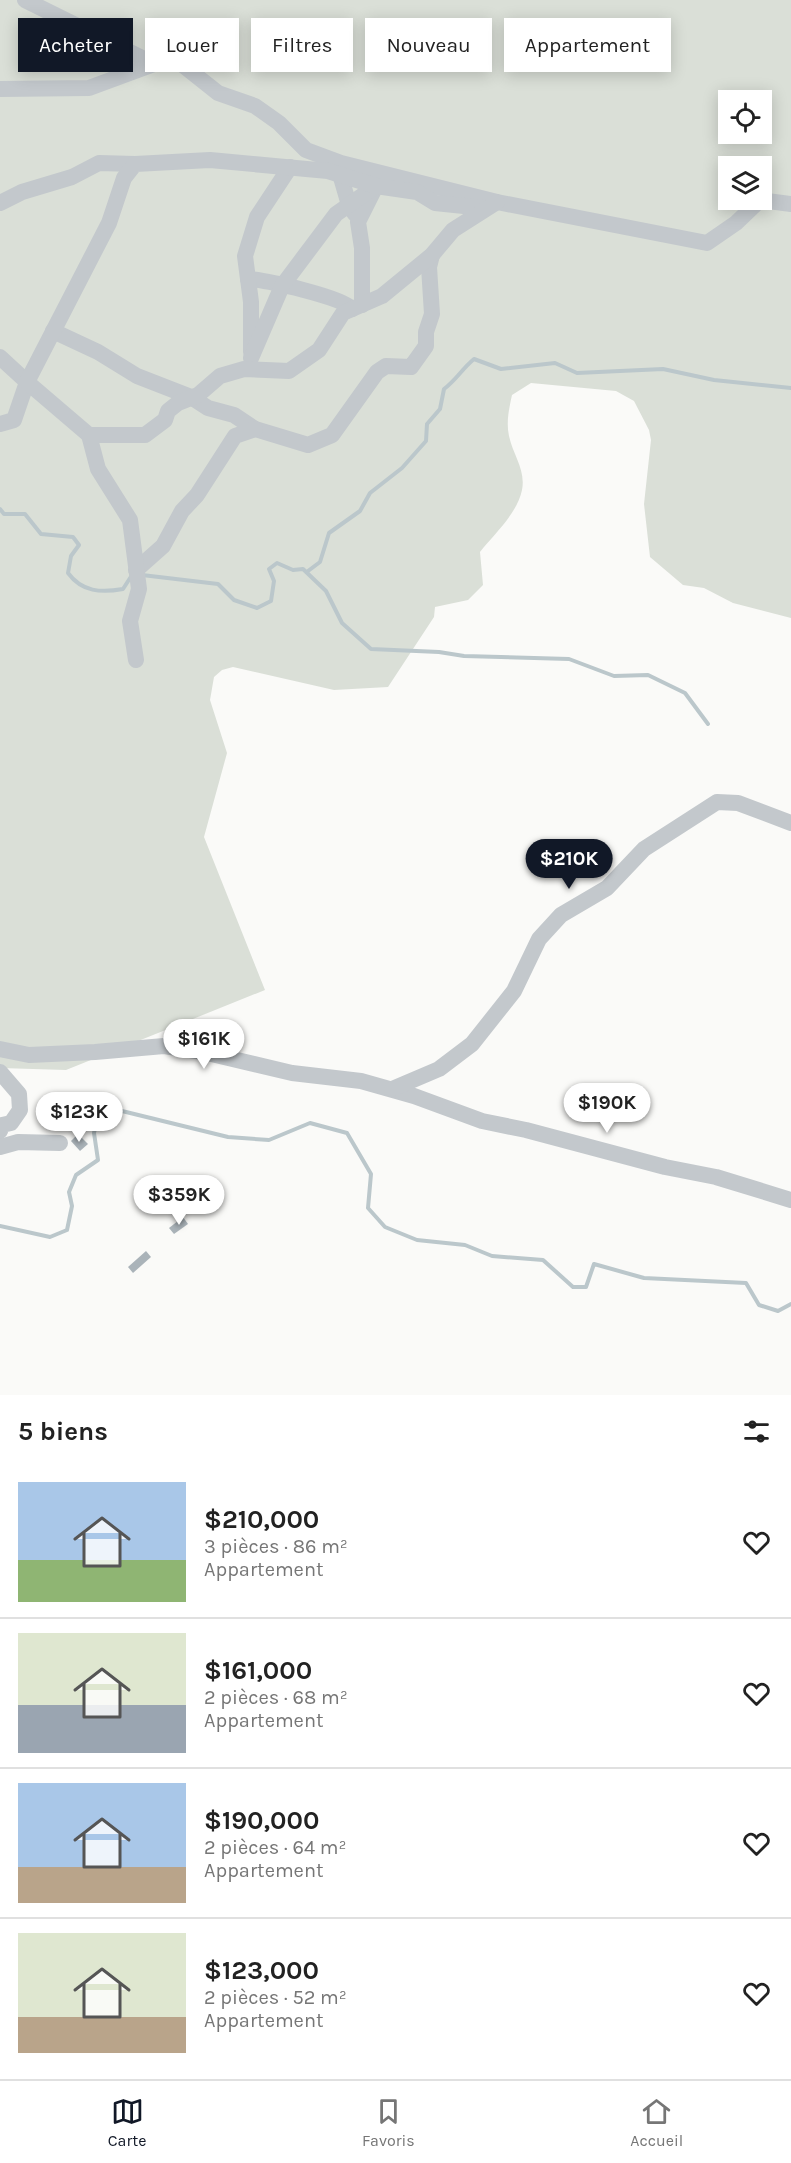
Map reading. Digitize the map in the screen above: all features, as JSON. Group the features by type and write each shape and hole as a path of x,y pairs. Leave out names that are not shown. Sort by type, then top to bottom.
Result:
{"street":[{"path":"25,0 145,60"},
{"path":"0,88 89,88 145,67"},
{"path":"192,72 218,93 255,106 279,123 306,150 341,163 494,206 707,243 736,223 760,200 791,204"},
{"path":"0,203 22,192 72,177 99,164 210,160 340,174 376,186 417,192 435,203 494,206"},
{"path":"0,424 14,420 27,382 109,223 124,178 135,164"},
{"path":"250,364 251,302 245,256 257,217 290,167"},
{"path":"340,174 349,205 359,220 362,248 357,307"},
{"path":"250,364 282,286 336,214 376,186"},
{"path":"359,220 376,186"},
{"path":"88,435 145,435 165,420 168,411 220,376 250,364 289,371 319,350 343,312 382,296 432,255 453,230 494,206"},
{"path":"53,331 98,352 137,376 191,397 208,408 234,415 255,429 308,445 332,435 377,372 386,366 411,367 426,346 426,332 432,314 429,267 432,255"},
{"path":"248,279 271,281 357,307"},
{"path":"0,357 88,435 98,470 130,519 139,590 130,621 136,660"},
{"path":"136,570 163,546 182,511 197,495 235,436 255,429"},
{"path":"392,1089 439,1069 472,1044 514,991 539,939 561,915 607,888 644,849 717,802 738,803 791,823"},
{"path":"2,1050 29,1054 95,1052 164,1046 203,1052 277,1071 352,1079 392,1089 483,1121 526,1130 665,1167 716,1177 791,1200"},
{"path":"0,1072 19,1094 20,1110 11,1123 2,1125 0,1131"},
{"path":"0,1147 18,1142 60,1143"}],"shaded area":[{"path":"0,0 791,0 791,618 733,603 704,588 683,585 650,557 644,504 651,440 649,430 634,401 616,391 531,383 512,395 508,416 509,436 521,469 522,490 510,515 480,552 483,585 468,600 435,607 434,617 388,687 334,690 233,667 222,670 214,677 210,700 227,753 204,837 265,990 66,1070 0,1068"}],"building":[{"path":"50,1094 63,1097 61,1104 48,1100"},
{"path":"78,1134 88,1144 80,1151 71,1141"},
{"path":"183,1217 188,1224 174,1234 169,1228"},
{"path":"146,1251 151,1257 133,1273 128,1267"}],"waterway":[{"path":"308,571 320,562 329,533 360,511 370,493 402,468 426,441 427,424 440,409 444,389 474,359 501,369 555,363 577,373 663,369 714,380 791,388"},
{"path":"0,509 4,514 25,514 41,534 73,537 79,545 71,556 68,573 79,584 100,591 123,589 132,575"},
{"path":"142,575 218,584 234,600 257,608 271,601 274,581 269,569 277,563 293,570 303,569 326,591 342,623 371,649 439,652 464,656 569,659 614,676 648,675 685,693 708,724"},
{"path":"0,1226 50,1237 67,1230 72,1206 69,1192 76,1175 98,1160 94,1133 98,1115 122,1111 228,1137 269,1140 310,1123 347,1133 371,1174 368,1208 385,1227 417,1240 465,1245 492,1256 543,1260 573,1287 586,1287 594,1264 644,1278 746,1283 759,1305 778,1311 791,1304"}]}
